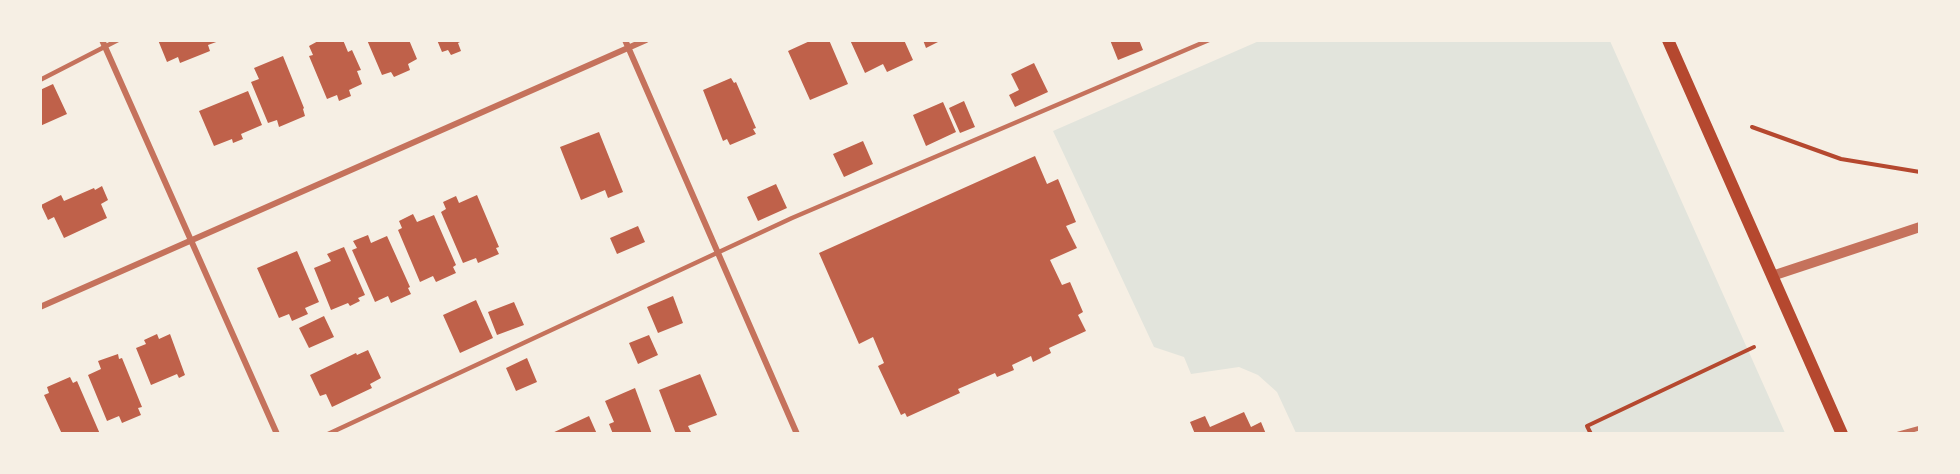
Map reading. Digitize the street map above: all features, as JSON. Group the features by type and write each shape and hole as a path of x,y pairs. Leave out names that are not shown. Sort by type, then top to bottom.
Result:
{"main road":[{"path":"1668,40 1842,434"}],"street":[{"path":"625,40 797,434"},
{"path":"40,307 645,40"},
{"path":"104,43 277,434"},
{"path":"1772,276 1920,227"}],"lane":[{"path":"40,80 104,43 118,40"},
{"path":"328,434 792,218 1209,40"},
{"path":"1899,434 1920,428"}],"path":[{"path":"1752,127 1841,159 1920,172"},
{"path":"1591,434 1587,426 1754,347"}],"shaded area":[{"path":"1259,41 1610,41 1785,433 1296,433 1277,392 1258,375 1239,367 1191,374 1184,357 1154,347 1053,131"}],"building":[{"path":"158,40 219,41 208,45 210,51 180,63 178,57 167,62"},
{"path":"320,40 343,40 348,52 352,50 361,70 357,71 362,84 349,90 351,96 339,101 337,95 327,99 309,56 313,55 309,46"},
{"path":"367,40 409,40 417,59 408,64 410,70 394,77 391,72 382,75"},
{"path":"437,40 464,40 458,43 461,51 451,55 448,50 442,52"},
{"path":"812,40 829,40 848,84 810,100 788,51"},
{"path":"850,40 904,40 913,60 887,72 883,64 865,73"},
{"path":"923,40 942,40 926,48"},
{"path":"1110,40 1139,40 1143,50 1118,60"},
{"path":"283,56 304,108 305,116 279,127 277,120 268,123 251,82 259,79 254,68"},
{"path":"1034,63 1048,92 1015,107 1009,95 1019,90 1011,74"},
{"path":"731,78 734,83 736,82 756,128 753,129 756,134 730,145 727,139 723,141 703,90"},
{"path":"53,84 67,114 40,126 40,90"},
{"path":"248,91 262,125 241,134 243,139 233,143 232,139 214,146 199,111"},
{"path":"964,101 975,127 960,133 949,108"},
{"path":"943,102 956,132 926,146 913,115"},
{"path":"599,132 623,192 608,198 605,190 581,200 560,147"},
{"path":"863,141 873,164 844,177 833,154"},
{"path":"1035,156 1047,184 1058,179 1076,222 1066,226 1077,248 1050,260 1062,285 1070,282 1083,312 1078,315 1086,331 1049,348 1051,353 1033,362 1031,356 1012,365 1014,370 997,377 995,373 958,389 960,393 907,417 905,413 901,415 878,366 884,363 873,337 859,344 819,253"},
{"path":"776,184 787,208 758,221 747,197"},
{"path":"102,186 108,200 101,204 107,218 64,238 54,217 48,220 41,205 61,195 64,201"},
{"path":"477,195 499,247 496,248 499,254 478,263 476,258 463,263 441,212 446,209 443,202 456,196 459,203"},
{"path":"413,214 417,222 434,215 456,265 453,267 456,273 436,282 433,276 420,282 398,230 402,228 399,221"},
{"path":"638,226 645,242 617,254 610,238"},
{"path":"368,235 371,243 387,236 411,294 391,303 388,296 375,302 352,250 357,248 353,241"},
{"path":"344,247 365,295 358,298 360,301 350,306 348,303 331,310 314,268 331,261 327,254"},
{"path":"297,251 319,302 305,308 308,314 292,321 289,314 279,318 257,268"},
{"path":"673,296 683,323 658,333 647,307"},
{"path":"476,300 493,338 460,353 443,315"},
{"path":"514,302 524,325 497,335 488,312"},
{"path":"324,316 334,337 309,348 299,328"},
{"path":"157,334 159,339 170,334 185,375 179,378 177,374 151,385 136,348 146,344 144,340"},
{"path":"649,335 658,355 638,364 629,343"},
{"path":"368,350 381,378 370,384 372,388 332,407 326,394 320,396 310,375 356,353 357,355"},
{"path":"118,354 119,359 122,358 142,407 138,408 141,415 122,423 119,416 107,421 88,375 101,369 98,361"},
{"path":"527,358 537,382 516,391 506,368"},
{"path":"700,374 717,415 688,426 691,432 676,434 659,390"},
{"path":"70,377 73,383 77,381 100,434 62,434 44,395 49,393 47,387"},
{"path":"635,388 652,434 613,434 609,424 614,422 605,401"},
{"path":"1244,412 1251,427 1261,422 1266,434 1195,434 1190,422 1205,416 1210,427"},
{"path":"589,416 597,434 550,434"}]}
